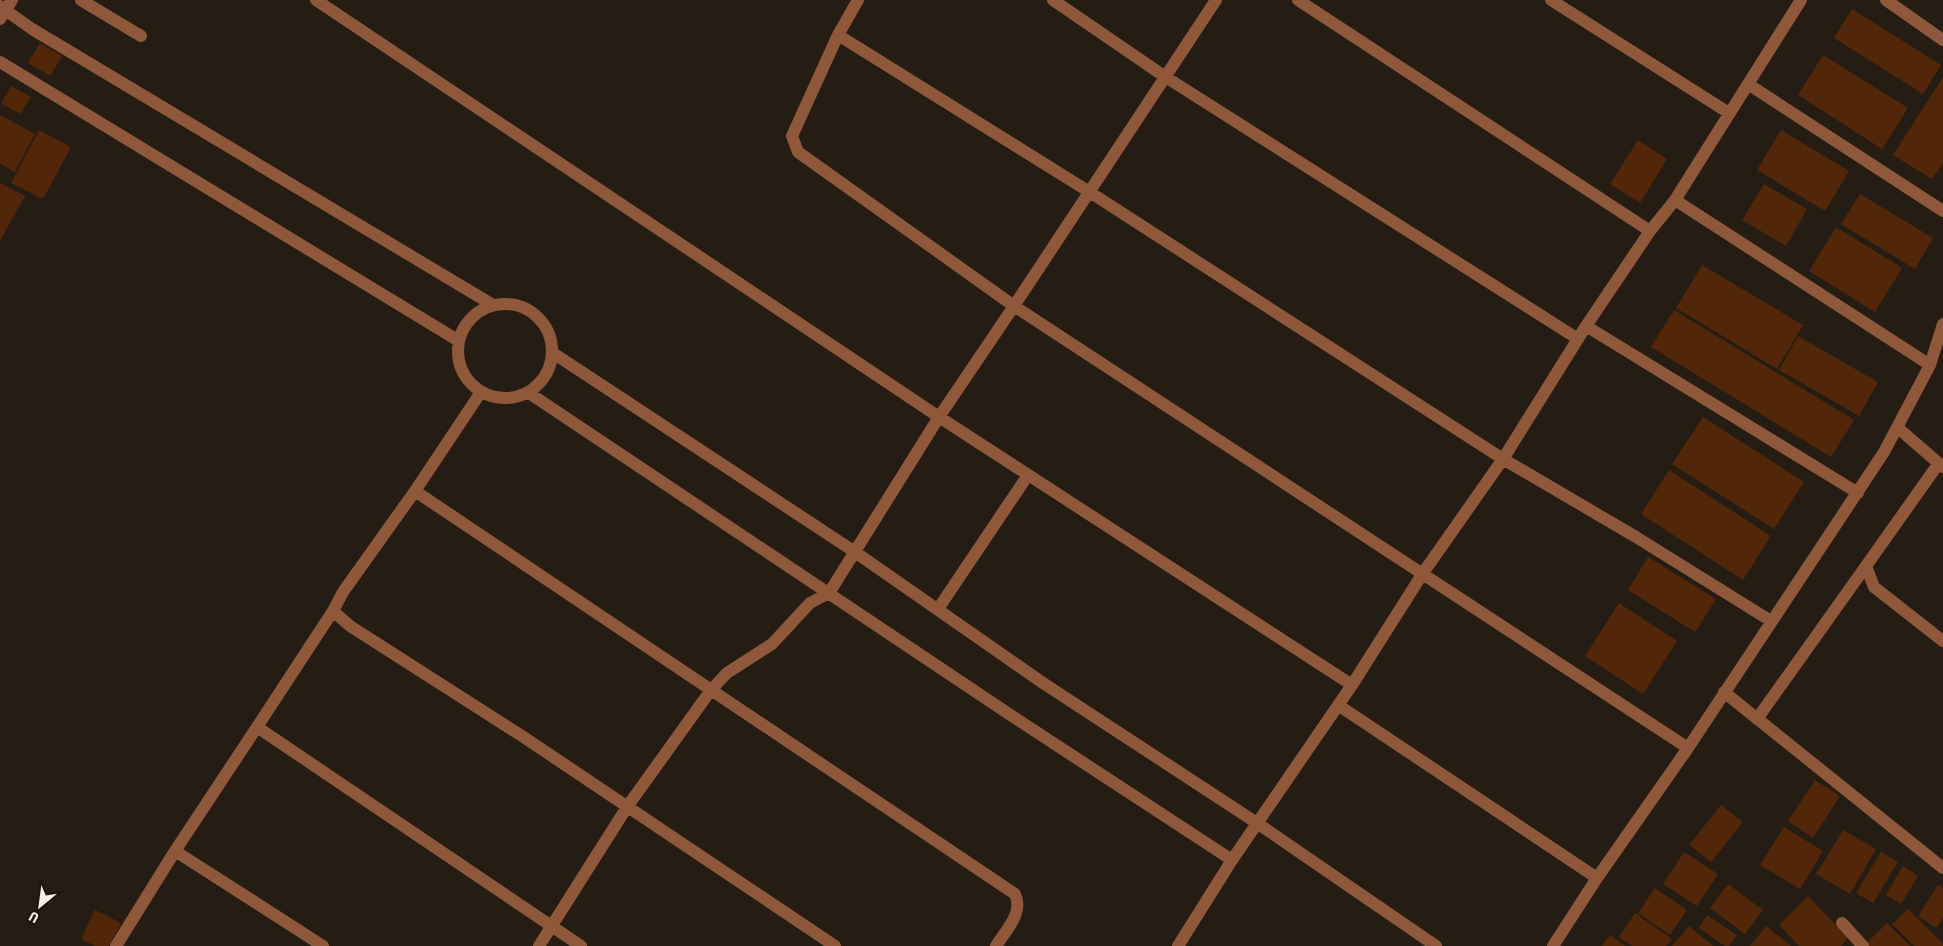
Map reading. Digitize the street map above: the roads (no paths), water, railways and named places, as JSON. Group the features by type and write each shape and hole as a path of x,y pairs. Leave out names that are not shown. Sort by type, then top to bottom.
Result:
{"street":[{"path":"81,0 141,36"},
{"path":"316,0 938,417 1352,685"},
{"path":"858,0 838,35 792,136 798,152 1014,306 1688,748"},
{"path":"1053,0 1164,76 1578,339"},
{"path":"539,946 627,807 711,690 727,674 772,644 810,603 829,593 938,417 1014,306 1088,191 1216,0"},
{"path":"1298,0 1650,231"},
{"path":"1551,0 1729,113"},
{"path":"1886,0 1943,40"},
{"path":"1178,946 1232,860 1352,685 1423,573 1503,459 1586,326 1650,231 1674,200 1798,2"},
{"path":"4,9 32,29 493,304"},
{"path":"1929,29 1943,29"},
{"path":"838,35 1088,191 1503,459 1636,537 1771,621"},
{"path":"0,62 459,341"},
{"path":"1748,84 1943,211"},
{"path":"1674,200 1930,365"},
{"path":"493,304 511,304 528,309 542,320 550,335 553,353 550,368 542,382 529,393 514,398 497,398 481,392 470,383 461,370 458,356 459,341 465,325 471,318 493,304"},
{"path":"1553,946 1858,493 1898,428 1930,365 1943,324"},
{"path":"1586,326 1858,493"},
{"path":"553,353 855,552 1043,683 1258,823 1436,946"},
{"path":"116,946 175,851 333,611 342,592 415,491 481,392"},
{"path":"529,393 1232,860"},
{"path":"1757,719 1941,465 1898,428"},
{"path":"938,609 1028,475"},
{"path":"415,491 1015,894 1019,902 1018,912 996,946"},
{"path":"1866,566 1874,587 1943,641"},
{"path":"333,611 350,626 522,736 835,946"},
{"path":"1724,692 1943,868"},
{"path":"1338,705 1597,878"},
{"path":"257,727 581,946"},
{"path":"175,851 323,946"},
{"path":"1842,923 1863,946"}]}
